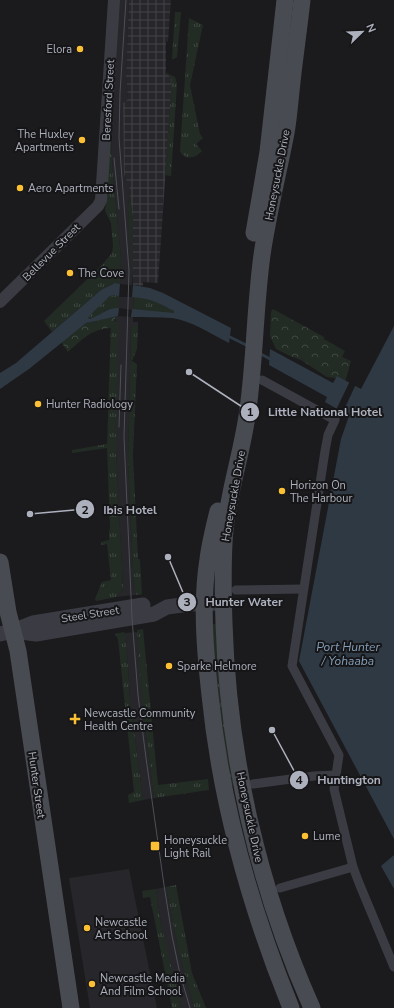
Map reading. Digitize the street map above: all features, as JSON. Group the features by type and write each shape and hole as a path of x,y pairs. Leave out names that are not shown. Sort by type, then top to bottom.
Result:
{"main road":[{"name":"Honeysuckle Drive","path":"285,0 268,152 250,256 248,409 244,438 225,529 223,603 228,690 242,786 260,866 290,955 312,1008"},
{"name":"Honeysuckle Drive","path":"250,334 267,223 286,131 302,0"},
{"name":"Honeysuckle Drive","path":"248,360 228,470 208,558 205,603 210,698 215,742 223,790 237,848 250,896 291,1008"},
{"name":"Hunter Street","path":"0,562 8,612 7,633 19,658 71,1008"}],"street":[{"name":"Beresford Street","path":"101,200 114,0"},
{"name":"Bellevue Street","path":"0,302 98,206 101,200"},
{"path":"262,380 335,420 328,435 325,451 292,666 339,755 334,788 353,867 394,967"},
{"path":"236,590 303,589"},
{"name":"Steel Street","path":"7,633 33,623 151,604 167,607 205,603 223,603"},
{"path":"253,784 314,776 336,775"},
{"path":"280,888 353,867"}],"shaded area":[{"path":"117,0 129,0 126,76 128,99 123,103 124,175 129,185 130,196 128,210 132,255 132,285 120,284 121,259 111,138"},
{"path":"129,0 171,0 168,41 166,42 166,72 172,79 158,283 143,282 143,286 133,285 133,221 129,185 124,175 123,103 128,99 126,76"},
{"path":"119,297 134,297 133,310 119,308"},
{"path":"116,316 133,317 133,322 138,322 138,326 131,326 128,461 134,591 136,591 136,595 116,597 123,589 116,450"},
{"path":"137,632 146,735 154,798 143,800 130,699 126,636 124,633"},
{"path":"129,869 157,1008 90,1008 69,878"},
{"path":"166,887 179,954 194,1008 181,1008 168,958 156,889"}],"green space":[{"path":"175,12 181,12 177,57 172,59"},
{"path":"189,18 203,25 190,85 200,134 203,138 196,144 202,151 194,157 185,156 180,151"},
{"path":"166,73 175,77 177,84 171,176 165,175 172,79"},
{"path":"111,138 121,259 120,284 115,283 101,290 52,332 44,321 101,266 112,253 113,246 111,223 105,211"},
{"path":"129,196 133,221 133,285 128,210"},
{"path":"116,295 119,297 119,308 107,310 89,319 89,315 101,303"},
{"path":"134,297 145,298 159,303 174,311 174,314 133,310"},
{"path":"273,309 324,337 324,339 345,351 342,357 351,361 345,382 327,377 301,360 276,349 270,336 271,312"},
{"path":"116,316 115,321 111,322 111,328 98,330 83,339 68,352 61,342 86,323"},
{"path":"111,322 119,322 116,450 123,589 116,597 96,601 95,599 102,582 111,580 107,544 101,545 101,542 109,540 110,528 107,448 72,453 72,450 107,444"},
{"path":"131,326 138,326 137,349 132,361 137,364 133,455 138,559 140,559 142,594 136,595 136,591 134,591 128,461"},
{"path":"212,624 220,624 239,784 228,786 220,739"},
{"path":"143,629 158,785 208,779 209,790 154,798 138,651 137,630"},
{"path":"124,632 126,636 130,699 143,800 129,803 128,795 134,792 118,639 115,634"},
{"path":"176,885 192,973 206,1008 194,1008 179,954 166,887"},
{"path":"156,889 161,924 181,1008 172,1008 150,897 143,898 142,891"}],"water":[{"path":"115,283 120,284 119,297 116,295 110,296 88,317 89,319 115,308 119,308 118,316 86,323 29,369 0,389 0,373 16,363 101,290"},
{"path":"133,285 150,288 163,293 231,328 229,343 194,325 172,318 131,317 132,309 174,313 174,311 154,301 132,297"},
{"name":"Port Hunter / Yohaaba","path":"394,326 394,839 299,661 341,439 349,416 325,402 327,397 269,365 270,349 333,383 337,376 361,389"},
{"path":"394,855 394,889 381,866"}],"pier":[{"path":"350,381 356,384 342,414 336,410"}],"waterway":[{"path":"228,336 248,346"},
{"path":"259,353 272,360"}],"tram line":[{"path":"126,0 120,93 119,138 129,271 124,437 132,618 138,695 164,885 180,974 190,1008"},
{"path":"114,158 119,209"},
{"path":"119,427 121,365"}],"place":[{"name":"Elora","path":"80,49"},
{"name":"The Huxley Apartments","path":"82,140"},
{"name":"Aero Apartments","path":"20,188"},
{"name":"The Cove","path":"70,273"},
{"name":"Little National Hotel","path":"189,372"},
{"name":"Hunter Radiology","path":"38,404"},
{"name":"Horizon On The Harbour","path":"282,491"},
{"name":"Ibis Hotel","path":"30,514"},
{"name":"Hunter Water","path":"168,557"},
{"name":"Sparke Helmore","path":"169,666"},
{"name":"Newcastle Community Health Centre","path":"75,719"},
{"name":"Huntington","path":"272,730"},
{"name":"Lume","path":"305,836"},
{"name":"Honeysuckle Light Rail","path":"155,846"},
{"name":"Newcastle Art School","path":"87,928"},
{"name":"Newcastle Media And Film School","path":"92,984"}]}
